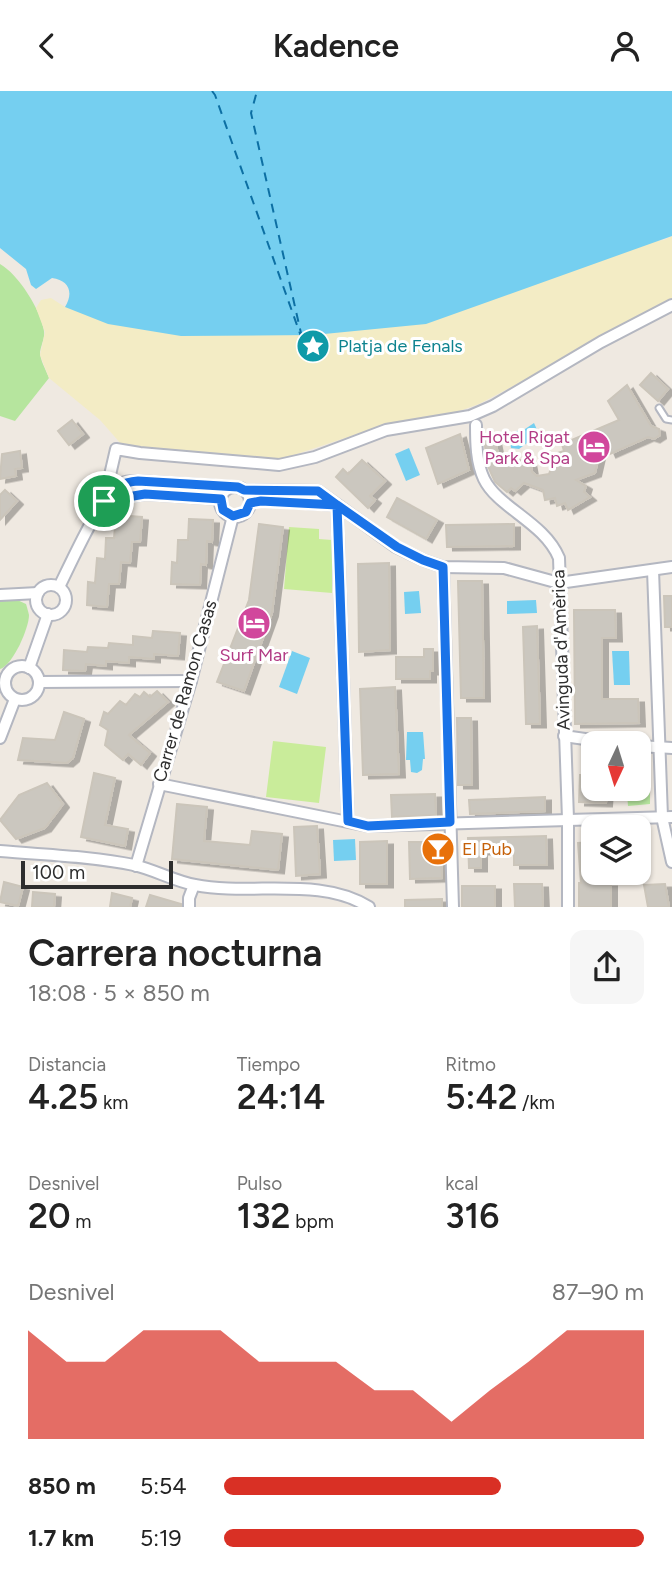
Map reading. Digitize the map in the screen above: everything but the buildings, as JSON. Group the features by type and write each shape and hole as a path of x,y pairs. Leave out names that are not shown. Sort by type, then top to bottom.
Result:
{"street":[{"path":"104,501 117,449 279,465 311,458 386,430 416,427 475,414 672,305"},
{"name":"Avinguda d'Amèrica","path":"475,425 478,460 485,480 496,493 535,526 555,548 559,558 568,819 568,907"},
{"path":"59,587 104,501 117,486 126,481 244,490 318,491 397,547 443,567 504,568 559,583 672,567"},
{"path":"231,487 221,499 223,510 233,516 246,512 250,503 244,490"},
{"path":"104,501 145,494 221,499"},
{"path":"250,503 261,501 337,505"},
{"path":"337,505 348,821"},
{"name":"Carrer de Ramon Casas","path":"136,866 191,681 233,516"},
{"path":"443,567 453,907"},
{"path":"653,570 658,749 672,862"},
{"path":"0,595 38,593 45,586 59,587 65,594 66,603 57,613 48,614 38,606 38,593"},
{"path":"29,668 48,614"},
{"path":"15,668 29,668 36,674 39,682 36,693 27,700 15,699 7,691 3,680 15,668"},
{"path":"39,682 191,681"},
{"path":"0,738 15,699"},
{"path":"564,736 581,738"},
{"path":"651,748 672,748"},
{"path":"159,784 368,826 667,817"},
{"path":"0,851 97,859 136,866 194,885 229,889 332,891 356,899 369,907"},
{"path":"189,907 194,885"}],"lane":[{"path":"659,408 666,419 672,420"}],"green space":[{"path":"0,264 21,284 34,303 44,334 40,355 49,378 15,421 0,416"},
{"path":"289,527 319,529 319,539 332,540 332,593 284,589"},
{"path":"13,598 26,604 28,621 15,654 0,669 0,599"},
{"path":"273,741 326,747 319,803 266,797"},
{"path":"628,801 650,801 650,804 628,806"}],"sand":[{"name":"Platja de Fenals","path":"672,236 672,300 621,325 479,404 454,413 378,427 282,459 122,445 100,420 49,378 40,355 45,332 36,308 41,300 51,298 65,307 664,240"}],"water":[{"path":"0,91 672,91 672,236 426,324 314,335 181,336 108,324 65,307 69,297 68,288 58,279 52,278 36,289 31,285 26,269 0,248"},
{"path":"534,423 539,434 519,449 511,448 509,433 525,429"},
{"path":"409,448 420,475 406,481 395,454"},
{"path":"419,591 421,613 405,614 404,592"},
{"path":"536,600 537,613 507,614 507,601"},
{"path":"292,651 310,658 297,694 279,687"},
{"path":"612,651 629,651 630,685 614,685"},
{"path":"407,732 423,732 425,759 422,770 417,773 411,772 410,760 406,760"},
{"path":"355,839 356,860 334,861 333,840"}],"ferry route":[{"path":"212,91 303,342 251,113 257,91"}],"place":[{"name":"Platja de Fenals","path":"313,346"},
{"name":"Hotel Rigat Park & Spa","path":"594,447"},
{"name":"Surf Mar","path":"254,623"},
{"name":"El Pub","path":"438,849"}],"route":[{"path":"104,501 117,486 126,481 138,481 238,487 244,490 318,491 337,505 348,821 368,826 450,822 443,567 397,547 337,505 261,501 250,503 246,512 233,516 223,510 221,499 145,494 104,501"}]}
